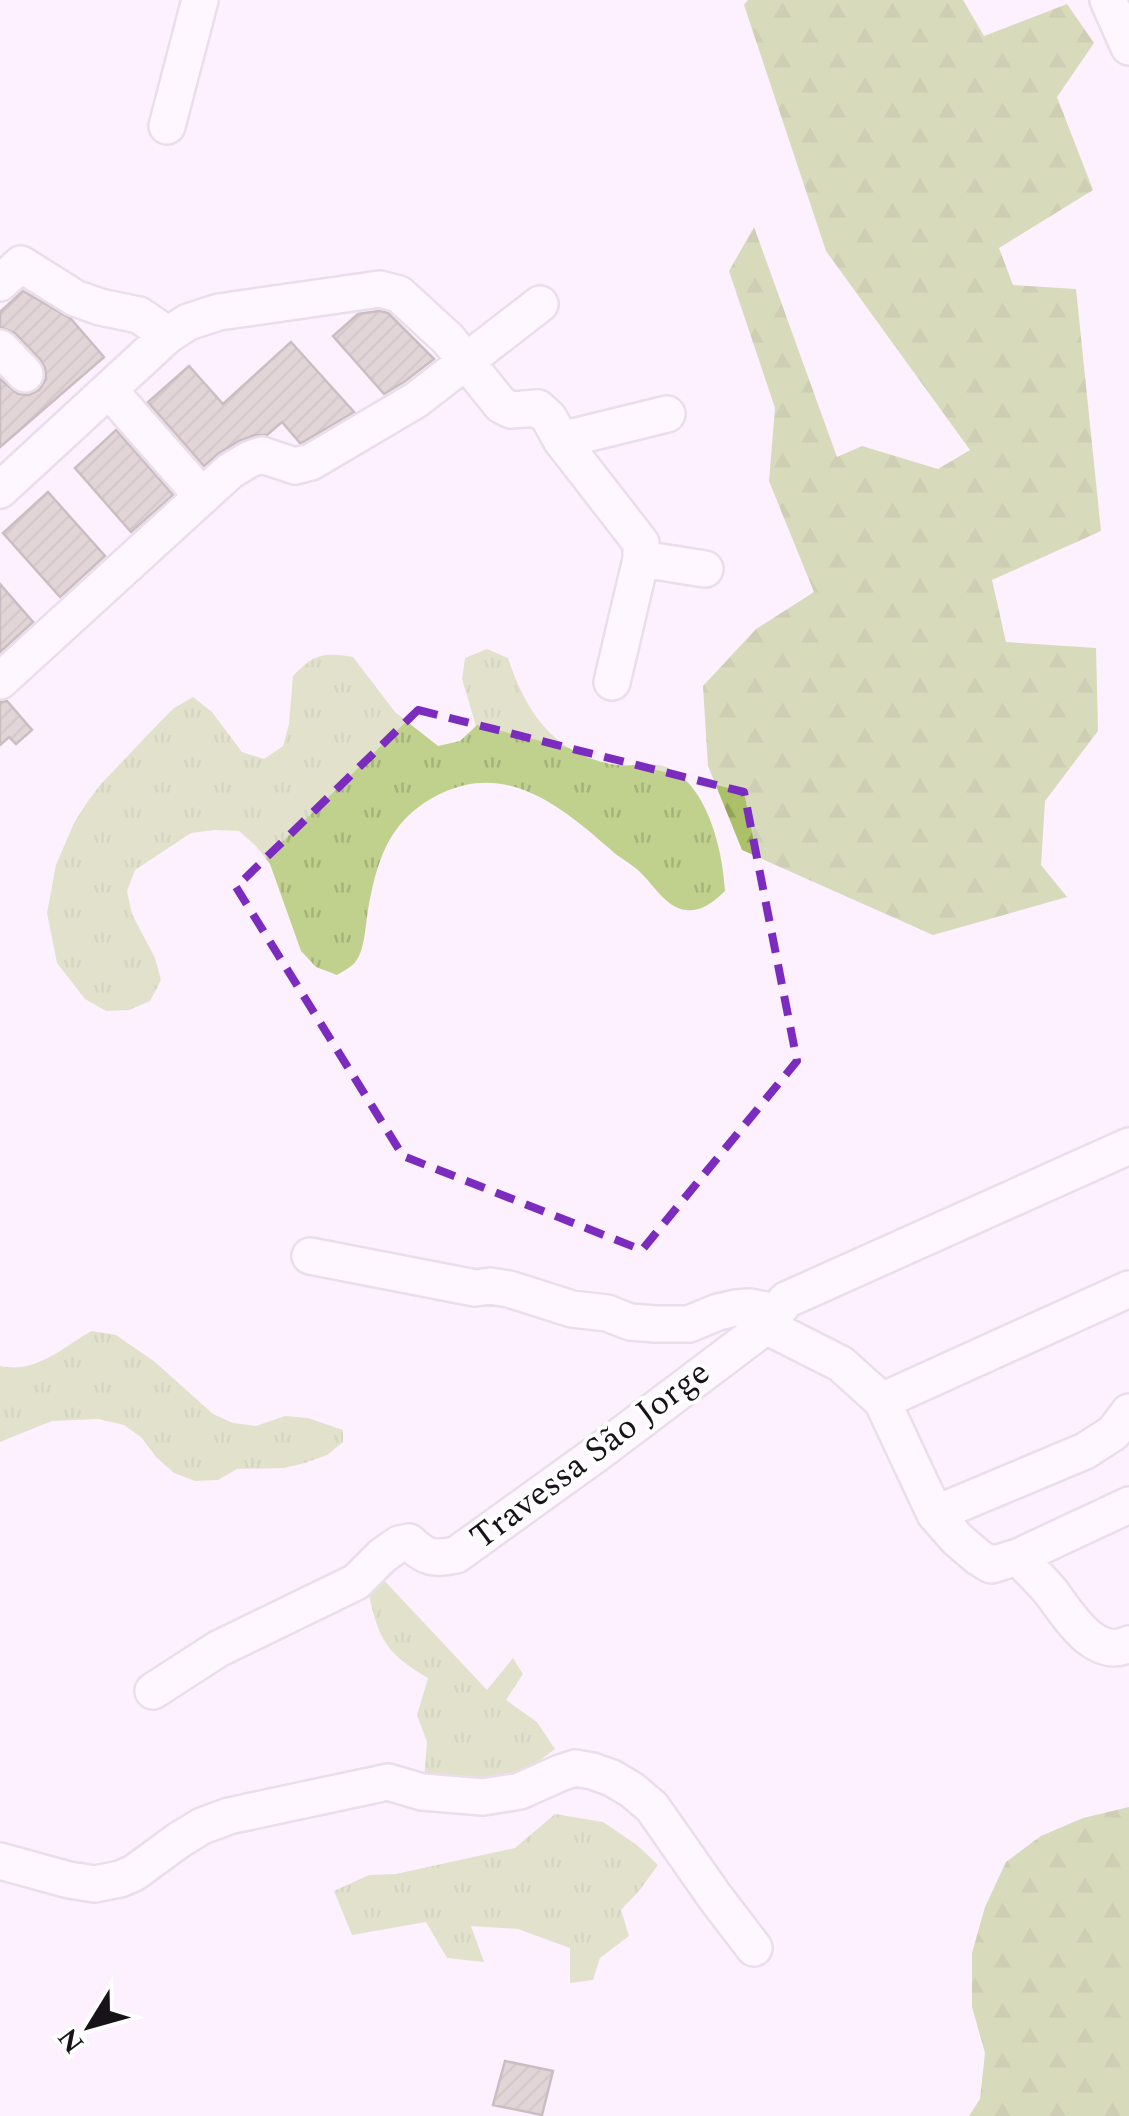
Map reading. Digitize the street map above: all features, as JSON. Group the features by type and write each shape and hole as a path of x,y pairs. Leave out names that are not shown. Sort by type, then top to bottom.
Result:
{"street":[{"path":"167,126 200,0"},
{"path":"1108,0 1127,42"},
{"path":"11,274 100,307 139,315 168,335"},
{"path":"0,490 168,335 188,322 219,312 380,289 399,294 467,362 501,405 511,410 538,408 549,418 561,440 641,542 641,559 612,682"},
{"path":"0,681 230,471 262,455 295,466 311,462 416,400 540,304"},
{"path":"0,348 25,374"},
{"path":"108,390 202,496"},
{"path":"561,440 667,414"},
{"path":"641,559 705,569"},
{"path":"770,1319 786,1300 1129,1146"},
{"path":"310,1256 475,1288 509,1289 630,1322 689,1324 718,1312 750,1308 840,1364 882,1401 935,1514 956,1539 991,1565 1018,1558 1129,1505"},
{"path":"882,1401 1129,1290"},
{"name":"Travessa São Jorge","path":"153,1690 218,1649 356,1582 399,1544 410,1542 434,1559 456,1555 599,1452 770,1319"},
{"path":"935,1514 1085,1452 1113,1433 1129,1412"},
{"path":"1018,1558 1090,1638 1106,1648 1129,1644"},
{"path":"0,1861 95,1884 134,1873 190,1833 229,1816 388,1782 451,1796 502,1794 520,1791 575,1768 612,1778 652,1806 754,1948"}],"highlighted area":[{"path":"418,710 744,792 797,1061 642,1250 403,1156 236,887"}],"green space":[{"path":"748,0 963,0 984,36 1067,4 1094,43 1057,97 1093,190 999,248 1013,285 1076,289 1101,531 992,580 1006,642 1096,648 1098,731 1045,801 1041,865 1067,897 933,935 742,850 708,766 703,686 756,629 814,592 769,481 775,408 729,271 754,227 837,457 862,446 938,469 970,450 826,251 744,5"},
{"path":"487,649 508,658 534,714 560,742 595,760 617,765 663,766 691,786 710,819 721,857 725,891 703,908 679,908 553,805 512,786 466,785 423,804 396,829 375,878 361,951 354,963 337,975 316,967 301,951 270,864 256,846 239,831 215,830 191,833 135,870 127,891 132,914 155,958 161,980 150,1001 129,1010 106,1011 85,999 57,963 47,913 56,865 74,823 100,785 174,708 193,697 212,712 242,752 264,759 283,746 293,676 320,656 343,655 353,657 395,712 438,746 460,741 476,726 462,679 465,658"},
{"path":"92,1331 116,1335 155,1362 213,1414 233,1423 256,1426 285,1416 308,1418 343,1430 343,1442 327,1455 305,1463 284,1468 237,1469 218,1480 195,1481 174,1473 142,1438 124,1425 98,1419 52,1421 0,1442 0,1366 37,1363"},
{"path":"380,1576 487,1690 513,1658 523,1674 506,1700 537,1722 555,1749 508,1784 424,1781 427,1742 417,1715 428,1678 384,1641 367,1586"},
{"path":"1129,1807 1129,2116 969,2116 980,2099 985,2053 972,2007 972,1953 985,1907 1006,1862 1041,1836 1083,1818"},
{"path":"555,1814 603,1822 658,1865 621,1910 629,1936 600,1958 593,1980 570,1983 570,1948 518,1929 471,1926 484,1962 447,1958 426,1922 352,1935 334,1891 369,1875 396,1874 515,1848"}],"building":[{"path":"23,291 71,319 104,357 0,447 0,379 18,394 29,395 39,390 46,379 40,359 15,333 0,327 0,312"},
{"path":"388,313 434,359 384,394 333,336 358,314"},
{"path":"291,342 354,412 303,442 282,422 267,435 239,441 204,466 148,402 189,366 223,404"},
{"path":"116,430 173,495 131,532 75,468"},
{"path":"48,492 105,556 60,597 3,533"},
{"path":"0,584 33,622 0,652"},
{"path":"7,701 32,730 16,744 9,737 0,745 0,702"},
{"path":"505,2061 553,2071 542,2115 493,2105"}]}
